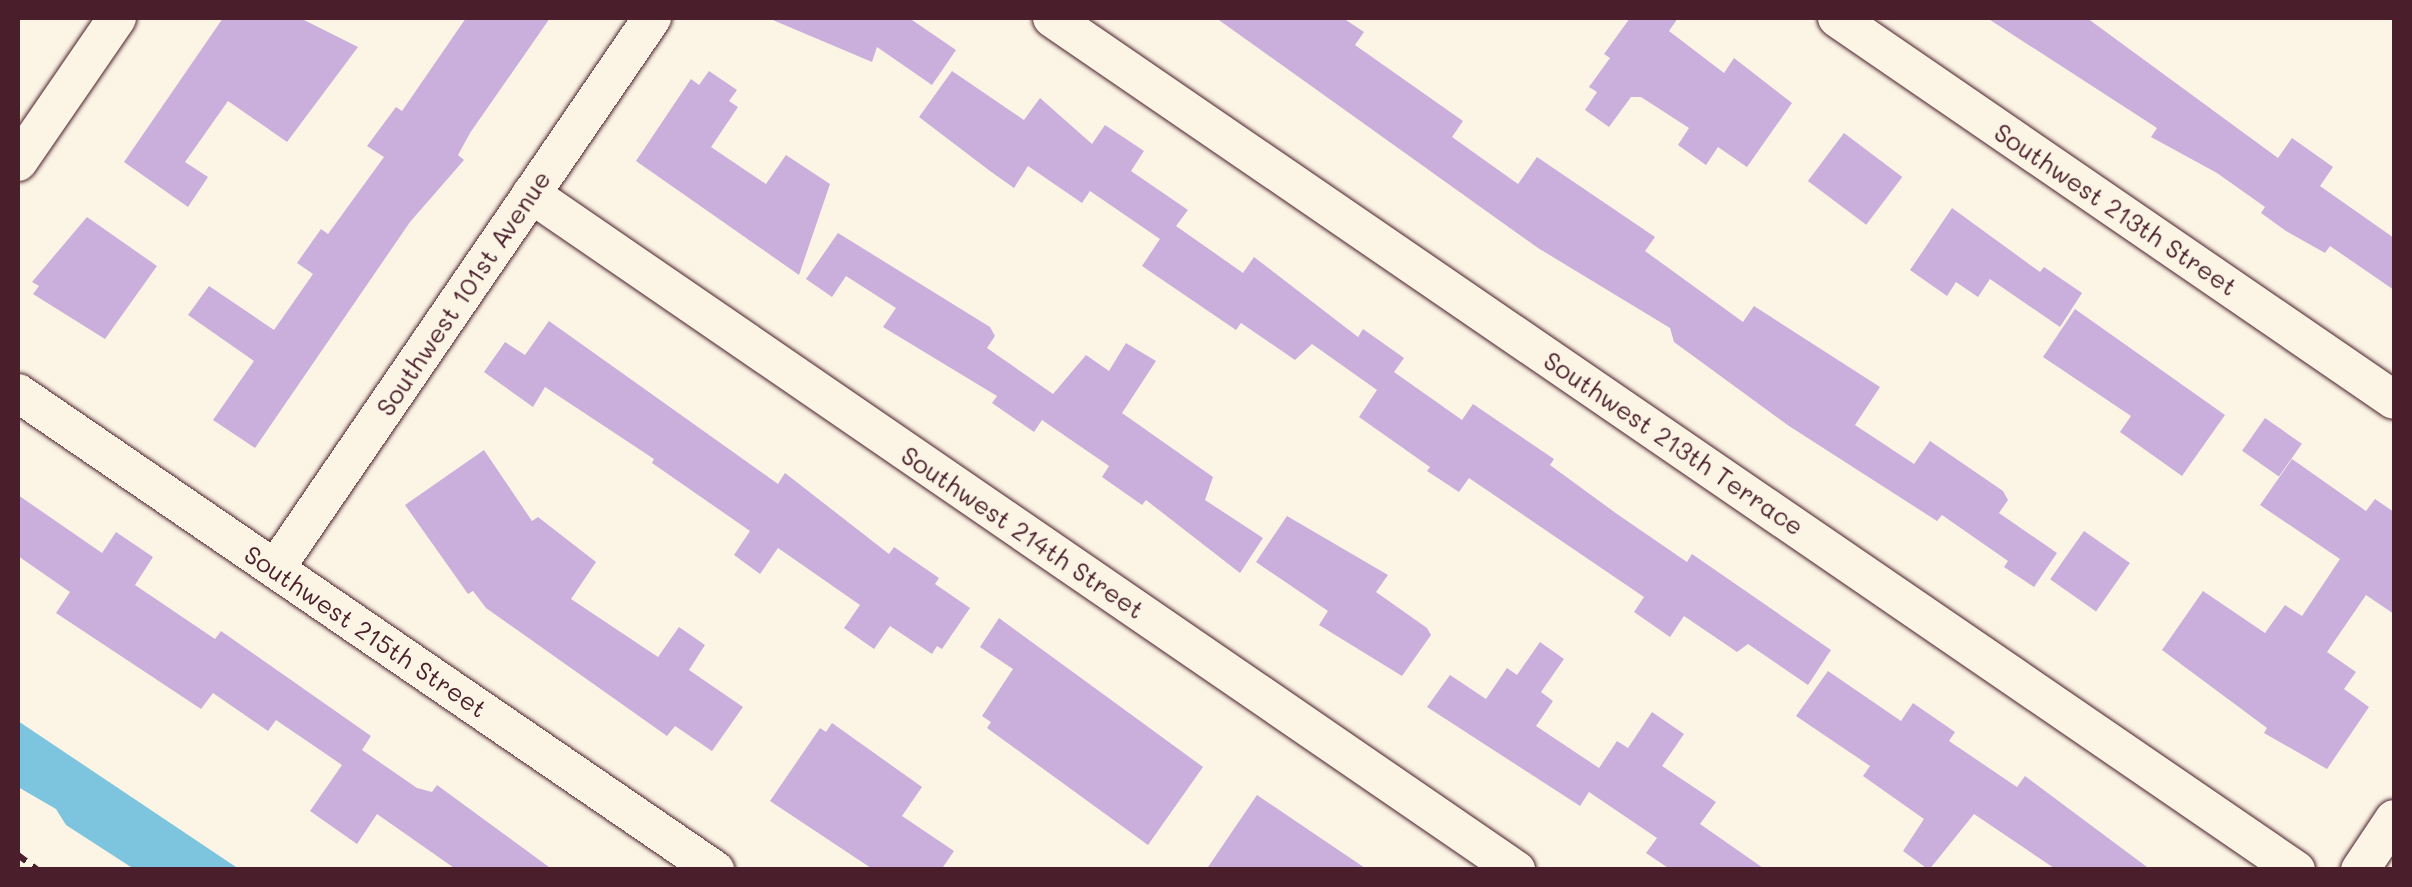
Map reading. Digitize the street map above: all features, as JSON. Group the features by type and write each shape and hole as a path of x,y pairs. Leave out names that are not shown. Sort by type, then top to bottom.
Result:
{"street":[{"path":"18,162 117,18"},
{"name":"Southwest 101st Avenue","path":"275,568 652,18"},
{"name":"Southwest 213th Terrace","path":"1052,18 2296,870"},
{"name":"Southwest 213th Street","path":"1837,18 2394,400"},
{"name":"Southwest 214th Street","path":"530,194 1516,870"},
{"name":"Southwest 215th Street","path":"18,393 715,870"},
{"path":"2360,870 2394,819"}],"path":[{"path":"18,855 38,870"}],"water":[{"path":"18,721 239,869 134,869 66,825 56,809 18,787"}],"building":[{"path":"223,18 300,18 358,47 287,142 228,101 185,162 208,177 188,207 124,162"},
{"path":"466,18 550,18 470,133 458,155 464,160 410,222 255,448 213,420 254,361 188,315 209,286 274,330 313,274 297,263 321,229 328,234 384,157 367,146 396,107 402,111"},
{"path":"768,18 909,18 956,50 932,85 877,47 872,62"},
{"path":"1216,18 1343,18 1364,32 1355,45 1463,121 1452,137 1518,184 1537,157 1655,237 1645,251 1743,322 1754,306 1880,387 1855,425 1914,464 1930,441 2003,491 2008,500 1999,513 2057,553 2034,587 2004,567 2008,561 1942,515 1937,521 1789,426 1674,342 1670,328 1538,248"},
{"path":"1630,18 1678,18 1669,31 1724,73 1734,58 1792,103 1747,167 1718,147 1706,165 1678,145 1689,128 1641,97 1631,97 1609,127 1585,110 1597,92 1589,87 1610,58 1604,54"},
{"path":"1987,18 2087,18 2278,158 2292,138 2333,167 2320,186 2394,238 2394,290 2330,246 2325,253 2286,231 2261,213 2265,207 2217,173 2151,137 2157,128"},
{"path":"709,71 737,90 729,101 738,107 711,147 766,184 786,155 830,184 799,275 636,161 691,79 699,85"},
{"path":"952,71 1024,120 1040,98 1092,144 1105,125 1144,151 1131,171 1188,210 1176,226 1243,273 1254,257 1358,337 1363,329 1404,358 1394,372 1462,420 1473,404 1554,459 1550,465 1617,514 1687,562 1692,554 1831,650 1808,685 1748,644 1737,652 1684,616 1670,637 1634,612 1644,597 1469,478 1459,492 1427,471 1430,467 1359,417 1377,390 1312,344 1295,360 1241,323 1236,330 1142,266 1160,239 1090,191 1082,203 1028,166 1014,188 990,171 919,117"},
{"path":"1844,133 1902,177 1866,225 1808,181"},
{"path":"1952,208 2040,272 2044,267 2082,293 2060,327 1990,279 1978,297 1956,282 1947,296 1910,270"},
{"path":"87,217 157,266 105,339 33,294 39,286 32,282"},
{"path":"838,233 990,327 995,336 987,348 1053,394 1086,355 1109,371 1126,343 1156,361 1122,413 1213,477 1205,500 1263,538 1240,573 1146,500 1142,505 1102,477 1109,466 1042,420 1034,432 992,403 997,396 883,327 896,308 846,276 832,297 806,279"},
{"path":"2075,309 2225,415 2182,476 2120,432 2131,416 2043,357"},
{"path":"549,321 778,484 785,473 889,554 894,547 939,578 935,584 970,608 942,649 937,646 932,654 890,626 874,649 844,628 860,605 778,548 760,574 734,555 750,531 652,463 654,459 545,387 533,407 484,372 505,342 525,355"},
{"path":"2265,418 2302,444 2279,477 2242,451"},
{"path":"484,450 532,521 538,517 596,562 571,599 658,657 679,627 705,645 689,670 743,707 712,751 675,726 667,736 486,608 473,591 468,594 405,505"},
{"path":"2292,459 2366,511 2375,499 2394,512 2394,614 2366,595 2327,652 2356,672 2344,689 2369,707 2327,769 2264,733 2267,728 2162,650 2203,591 2265,633 2285,605 2302,616 2340,559 2260,505"},
{"path":"18,495 102,553 116,532 153,557 135,585 215,639 221,631 371,736 362,750 417,788 432,792 437,785 553,870 457,870 377,814 357,844 310,811 342,765 276,720 268,731 213,693 201,709 56,613 70,592 18,556"},
{"path":"1287,516 1388,575 1376,592 1427,628 1431,635 1402,676 1319,625 1328,611 1256,562"},
{"path":"2084,531 2130,563 2096,611 2050,579"},
{"path":"999,618 1203,767 1148,845 987,728 991,722 982,716 1013,669 980,647"},
{"path":"1540,642 1564,659 1541,692 1553,701 1536,726 1599,768 1617,741 1628,748 1652,712 1684,734 1662,766 1716,802 1700,824 1766,870 1671,870 1646,853 1657,838 1589,792 1580,806 1427,707 1450,675 1486,699 1507,668 1517,675"},
{"path":"1828,671 1901,721 1913,703 1955,732 1949,741 2017,787 2025,776 2151,870 2057,870 1974,814 1929,870 1903,851 1924,819 1863,776 1870,766 1796,716"},
{"path":"832,723 922,787 902,816 954,851 941,870 874,870 770,801 820,728 826,732"},
{"path":"1257,795 1325,841 1368,870 1206,870"}]}
